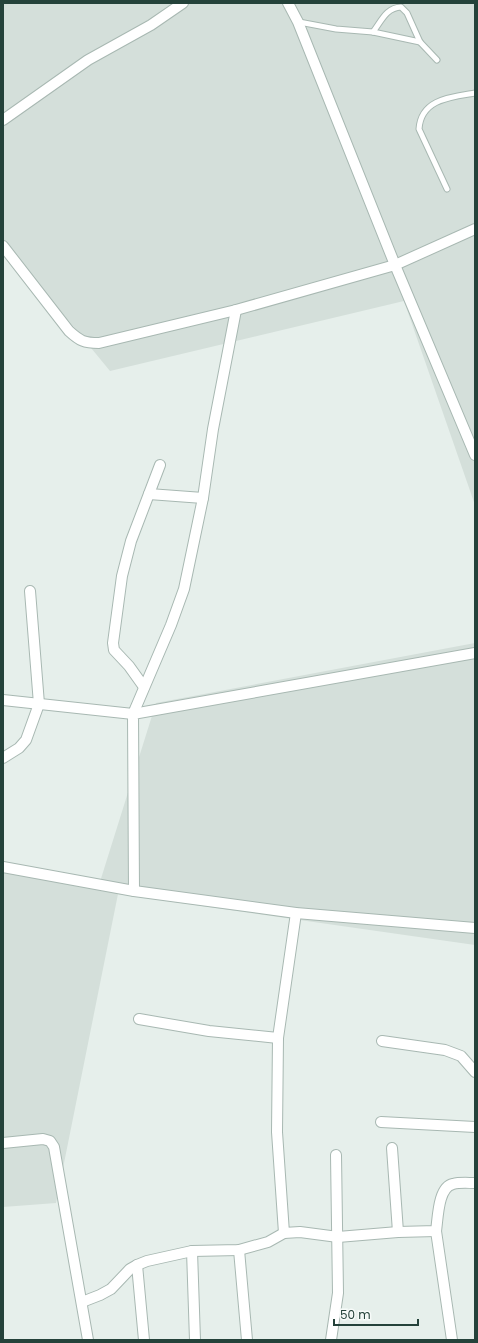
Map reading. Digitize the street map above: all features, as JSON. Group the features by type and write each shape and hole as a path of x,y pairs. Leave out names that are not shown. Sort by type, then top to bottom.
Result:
{"street":[{"path":"3,120 88,60 151,25 183,3"},
{"path":"288,3 298,22 395,266 475,455"},
{"path":"3,246 69,331 78,340 89,343 99,343 236,310 395,266 475,229"},
{"path":"134,892 133,714 171,625 184,589 236,310"},
{"path":"144,687 129,666 114,650 113,643 122,576 131,541 160,465"},
{"path":"149,494 202,498"},
{"path":"3,758 19,748 26,740 40,704 30,591"},
{"path":"3,700 133,714 475,653"},
{"path":"3,867 134,892 296,913 475,928"},
{"path":"284,1233 277,1132 278,1038 296,913"},
{"path":"139,1019 209,1031 278,1038"},
{"path":"382,1041 445,1050 461,1056 475,1072"},
{"path":"381,1122 475,1127"},
{"path":"3,1143 43,1139 50,1141 54,1147 88,1340"},
{"path":"392,1148 398,1232"},
{"path":"331,1340 338,1293 336,1155"},
{"path":"452,1340 436,1231 440,1200 444,1189 452,1184 475,1183"},
{"path":"82,1302 111,1289 130,1269 137,1265 147,1261 192,1251 239,1250 268,1242 284,1233 300,1232 338,1237 398,1232 436,1231"},
{"path":"239,1250 247,1340"},
{"path":"192,1251 195,1340"},
{"path":"137,1265 144,1340"}],"lane":[{"path":"373,32 389,10 401,7 407,13 420,42 437,60"},
{"path":"298,22 336,29 373,32 420,42"},
{"path":"447,189 419,129 420,121 424,112 434,103 448,98 475,93"}],"shaded area":[{"path":"3,3 475,3 475,505 404,301 110,371 3,241"},
{"path":"475,643 475,945 118,894 56,1203 3,1207 3,862 99,885 156,703"}]}
